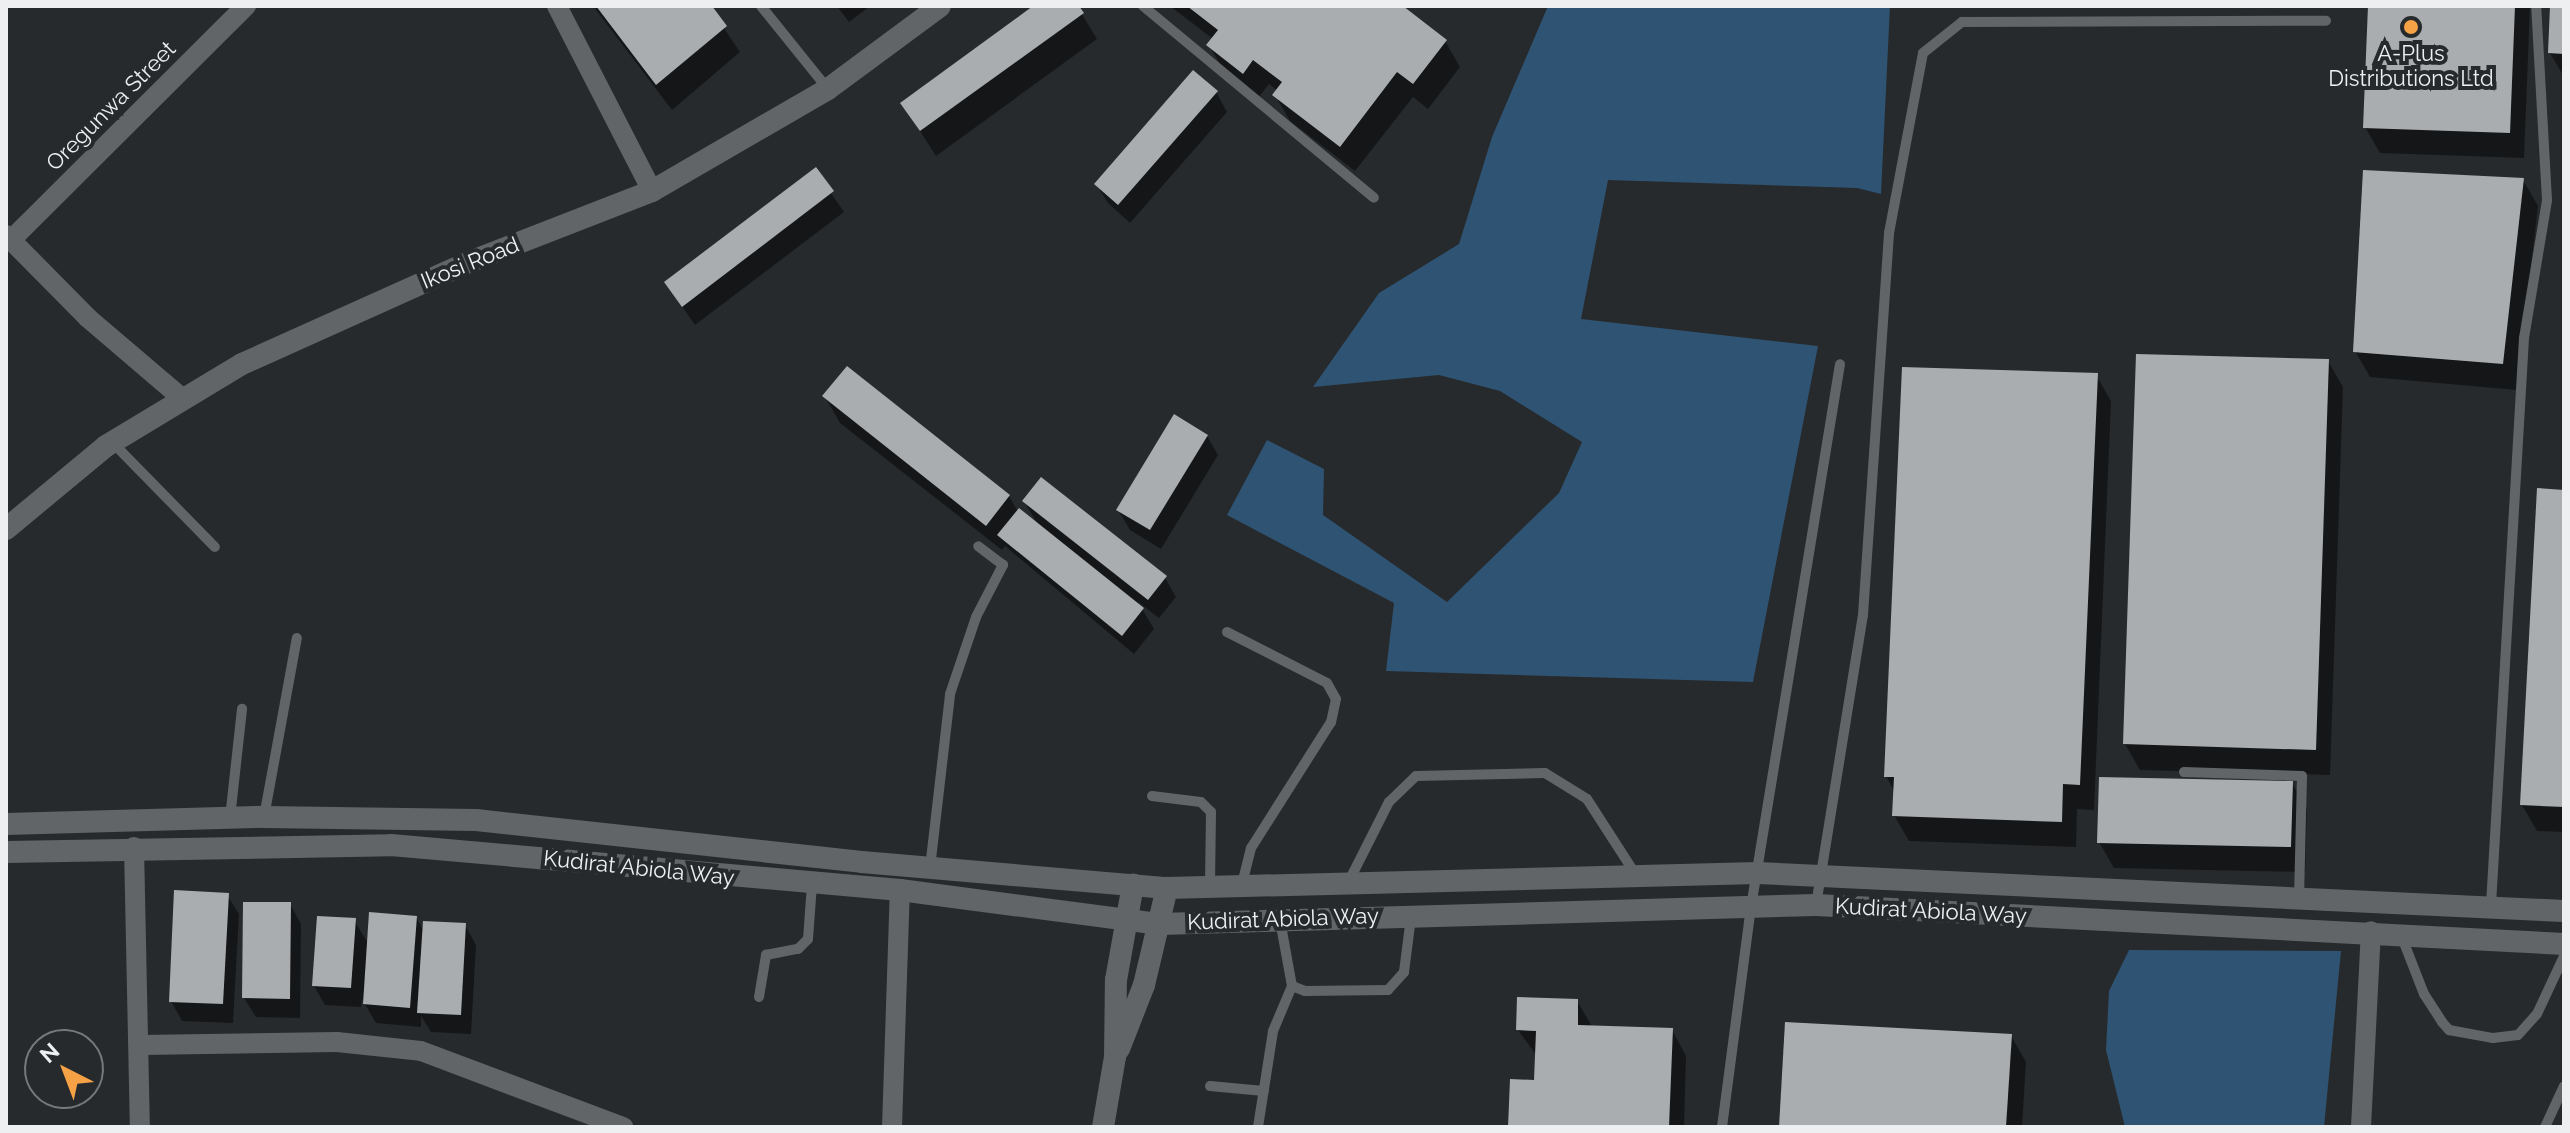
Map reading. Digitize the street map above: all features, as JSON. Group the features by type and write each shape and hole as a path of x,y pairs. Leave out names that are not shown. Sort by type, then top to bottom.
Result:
{"main road":[{"name":"Ikosi Road","path":"6,529 112,442 183,399 315,328 652,191 828,89 940,6"},
{"name":"Kudirat Abiola Way","path":"6,824 264,817 476,820 930,868 1167,888 1346,887 1758,873 2491,905 2564,911"},
{"name":"Kudirat Abiola Way","path":"6,852 134,847 391,845 812,885 900,890 1160,924 1411,914 1816,905 2371,931 2564,944"},
{"path":"1115,1057 1113,1008 1125,919 1133,885"},
{"path":"1103,1127 1115,1057 1160,924 1167,888"}],"street":[{"name":"Oregunwa Street","path":"8,238 246,6"},
{"path":"557,6 652,191"},
{"path":"8,238 88,318 183,399"},
{"path":"134,847 141,1045 140,1127"},
{"path":"892,1127 900,890"},
{"path":"2361,1127 2371,931"},
{"path":"141,1045 337,1042 421,1051 623,1127"}],"lane":[{"path":"761,6 828,89"},
{"path":"1143,6 1374,198"},
{"path":"2491,905 2524,338 2547,200 2536,6"},
{"path":"1816,905 1863,615 1889,233 1923,53 1962,22 2326,21"},
{"path":"1722,1127 1751,907 1840,364"},
{"path":"112,442 215,547"},
{"path":"930,868 950,694 976,617 1003,565 978,546"},
{"path":"1227,632 1327,683 1336,699 1331,722 1251,848 1242,887"},
{"path":"264,817 297,638"},
{"path":"230,818 242,709"},
{"path":"2184,772 2302,776 2299,897"},
{"path":"1346,887 1389,802 1416,776 1545,773 1587,799 1636,875"},
{"path":"1152,796 1201,802 1211,812 1210,887"},
{"path":"759,997 766,955 798,949 808,939 812,885"},
{"path":"1292,986 1305,991 1388,990 1404,972 1411,914"},
{"path":"1258,1127 1273,1031 1292,986 1279,918"},
{"path":"2400,933 2424,994 2449,1030 2493,1038 2518,1035 2537,1014 2564,956"},
{"path":"1210,1086 1264,1091"},
{"path":"2545,1127 2564,1086"}],"shaded area":[{"path":"1548,6 1890,6 1881,194 1857,188 1608,180 1581,319 1818,346 1753,682 1386,671 1394,603 1227,515 1267,440 1324,469 1323,515 1447,602 1559,493 1582,442 1500,391 1439,375 1313,387 1379,293 1459,244 1492,137"},
{"path":"2129,950 2341,951 2324,1127 2125,1127 2106,1050 2109,991"}],"building":[{"path":"596,6 712,6 727,26 656,85"},
{"path":"1033,6 1079,6 1084,13 920,131 900,103"},
{"path":"1187,6 1403,6 1447,40 1413,84 1397,72 1340,147 1272,95 1282,82 1253,60 1243,74 1206,45 1218,30"},
{"path":"2368,6 2515,6 2510,133 2363,128"},
{"path":"2550,6 2564,6 2564,54 2548,53"},
{"path":"1193,70 1218,91 1118,205 1094,184"},
{"path":"816,167 834,191 682,307 664,282"},
{"path":"2363,170 2524,178 2503,364 2353,352"},
{"path":"2136,354 2329,359 2316,750 2123,744"},
{"path":"847,366 1010,495 986,526 822,396"},
{"path":"1902,367 2098,373 2080,785 2063,784 2062,822 1892,816 1894,777 1884,777"},
{"path":"1174,414 1208,435 1150,530 1116,510"},
{"path":"1041,477 1167,576 1148,600 1022,501"},
{"path":"2537,488 2564,490 2564,807 2520,805"},
{"path":"1019,508 1144,608 1122,636 997,535"},
{"path":"2099,777 2293,781 2291,847 2097,843"},
{"path":"174,890 229,893 223,1004 169,1002"},
{"path":"243,902 291,902 290,999 242,998"},
{"path":"369,912 417,916 410,1008 363,1004"},
{"path":"317,916 356,918 351,988 312,986"},
{"path":"423,921 466,923 461,1015 417,1013"},
{"path":"1517,997 1578,999 1578,1025 1673,1028 1669,1127 1508,1127 1510,1079 1534,1080 1536,1031 1516,1030"},
{"path":"1785,1022 2012,1034 2006,1127 1779,1127"}],"place":[{"name":"A-Plus Distributions Ltd","path":"2411,27"}]}
